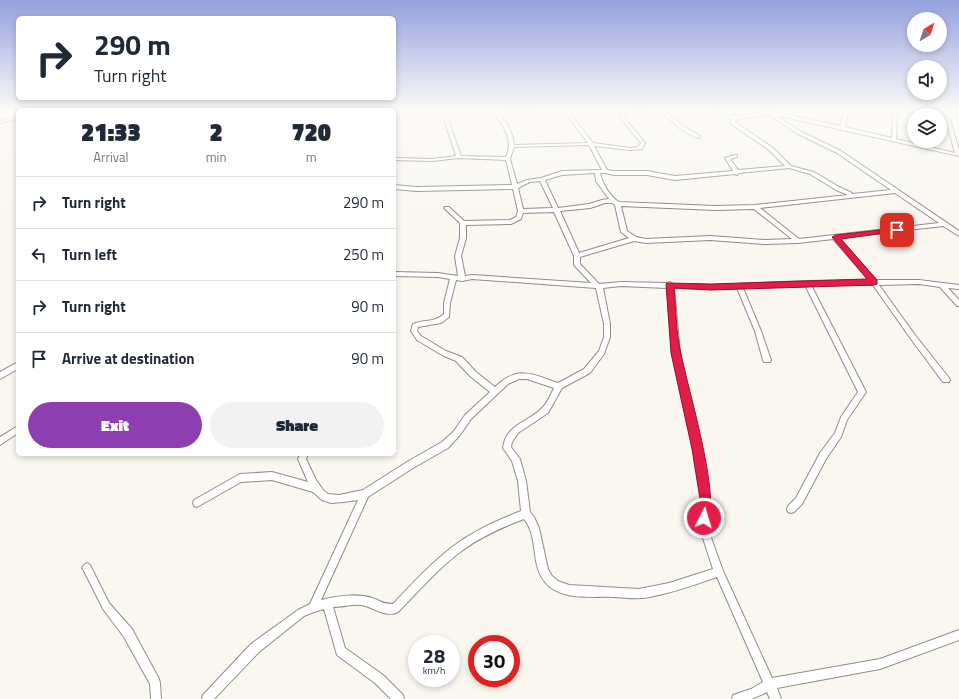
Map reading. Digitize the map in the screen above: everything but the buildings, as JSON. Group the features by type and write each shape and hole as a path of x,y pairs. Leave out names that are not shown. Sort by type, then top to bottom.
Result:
{"street":[{"path":"455,143 460,157"},
{"path":"447,208 463,223 511,222 519,218 521,211 508,159 512,146 511,143"},
{"path":"512,146 591,144 630,149 640,148 643,146 643,143"},
{"path":"761,143 771,149 788,168"},
{"path":"820,143 839,152 896,191 909,198 943,224 959,234"},
{"path":"905,143 959,155 955,143"},
{"path":"591,144 605,171"},
{"path":"735,156 727,158 737,173"},
{"path":"396,159 432,160 460,157 508,159"},
{"path":"396,187 416,189 515,184 542,179 562,173 605,171 614,173 647,173 675,178 788,168 805,170 819,177 835,189 852,195"},
{"path":"597,172 599,181 613,201 618,204 716,208 755,207 896,191"},
{"path":"542,179 577,256 577,266 597,285 607,324 607,337 602,352 588,371 559,386 545,411 515,431 508,441 507,448 516,459 522,481 526,514 532,520 538,552 548,579 559,587 574,592 639,594 659,590 718,572"},
{"path":"521,211 556,210 590,206 604,201 613,201"},
{"path":"618,204 624,232 634,239 646,241 710,238 765,242 798,241 943,224"},
{"path":"755,207 798,241"},
{"path":"462,279 458,256 463,238 463,223"},
{"path":"836,237 874,282 946,380"},
{"path":"577,256 634,239"},
{"path":"396,274 438,275 462,279 472,276 597,285 670,284 711,287 807,283 919,282 959,287"},
{"path":"453,278 447,303 447,315 442,321 436,324 420,324 415,326 414,331 419,338 444,353 460,359 473,374 494,392"},
{"path":"791,509 799,501 823,456 838,435 844,419 862,392 807,283"},
{"path":"670,284 676,353 697,449 706,499 704,529 718,572 776,699"},
{"path":"740,285 758,331 767,360"},
{"path":"943,286 959,304"},
{"path":"0,376 16,367"},
{"path":"303,456 302,459 322,496 330,499 365,494 445,444 457,433 468,417 505,382 518,376 527,376 559,386"},
{"path":"0,441 16,430"},
{"path":"197,503 240,478 272,476 317,489"},
{"path":"314,606 365,494"},
{"path":"207,699 256,648 302,613 314,606 327,603 360,600 372,603 383,609 395,609 446,558 470,540 504,522 526,514"},
{"path":"87,568 106,606 128,633 155,683 156,699"},
{"path":"327,603 341,651 379,679 399,699"},
{"path":"737,699 754,693 770,684 880,664 959,635"}],"route":[{"path":"704,518 706,499 697,449 676,353 670,284 711,287 874,282 836,237 897,230"}]}
